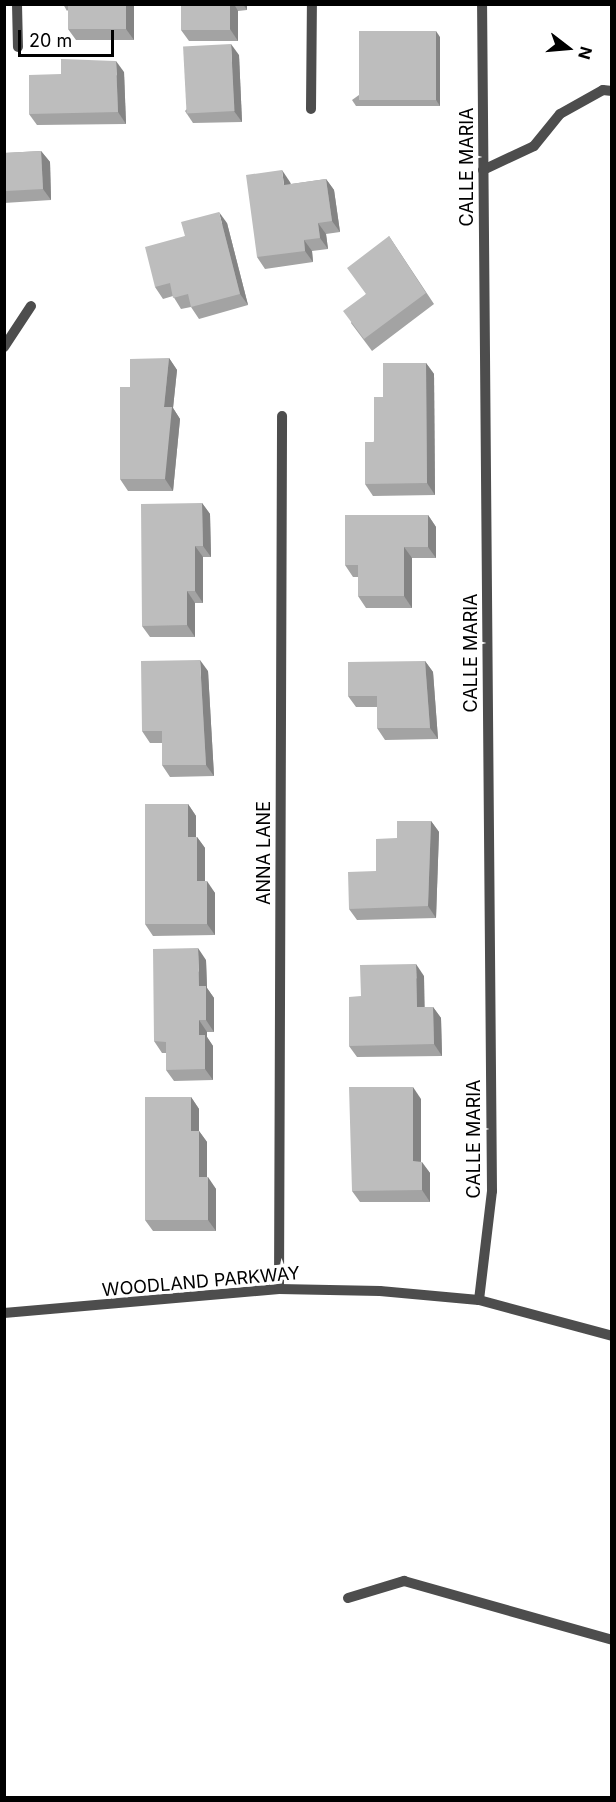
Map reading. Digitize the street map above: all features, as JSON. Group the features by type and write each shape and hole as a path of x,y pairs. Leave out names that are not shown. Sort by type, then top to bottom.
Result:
{"street":[{"path":"17,4 18,47"},
{"path":"311,109 312,4"},
{"name":"CALLE MARIA","path":"479,1300 492,1191 482,4"},
{"path":"483,170 534,146 560,114 603,90 612,91"},
{"path":"4,347 31,306"},
{"name":"ANNA LANE","path":"279,1289 282,416"},
{"name":"WOODLAND PARKWAY","path":"4,1313 279,1289 479,1300 612,1336"},
{"path":"348,1598 404,1581 612,1640"}],"building":[{"path":"68,4 126,4 126,29 68,29"},
{"path":"181,4 230,4 230,30 181,30"},
{"path":"359,31 436,31 436,100 359,100"},
{"path":"231,44 235,111 187,113 183,47"},
{"path":"61,59 116,61 118,112 29,114 29,75 61,74"},
{"path":"41,151 43,189 6,191 4,153"},
{"path":"282,170 284,185 326,179 332,221 318,223 320,238 304,240 305,251 257,257 246,175"},
{"path":"219,212 240,294 191,307 188,294 173,298 170,283 155,287 145,247 185,236 181,222"},
{"path":"389,236 426,293 364,339 343,311 366,294 347,268"},
{"path":"169,358 164,407 172,407 165,479 120,479 120,387 130,387 130,359"},
{"path":"383,363 426,363 427,483 365,484 365,442 374,442 374,397 383,397"},
{"path":"202,503 203,546 195,546 195,591 187,591 187,625 142,626 141,504"},
{"path":"345,515 428,515 428,547 404,547 404,596 358,596 358,565 345,565"},
{"path":"200,660 206,765 162,765 162,731 142,731 141,661"},
{"path":"425,661 430,728 377,728 377,696 348,696 348,662"},
{"path":"145,804 188,804 188,837 197,837 197,881 207,881 207,924 145,924"},
{"path":"397,821 431,821 428,906 349,909 348,872 376,871 376,839 397,838"},
{"path":"198,948 199,986 206,986 206,1020 199,1020 199,1035 205,1035 205,1069 166,1070 166,1042 154,1041 153,949"},
{"path":"416,964 417,1007 433,1007 434,1044 349,1046 349,997 361,996 360,965"},
{"path":"349,1087 413,1087 413,1161 422,1162 422,1190 352,1191"},
{"path":"145,1097 191,1097 191,1131 199,1131 199,1177 208,1177 208,1220 145,1220"}]}
